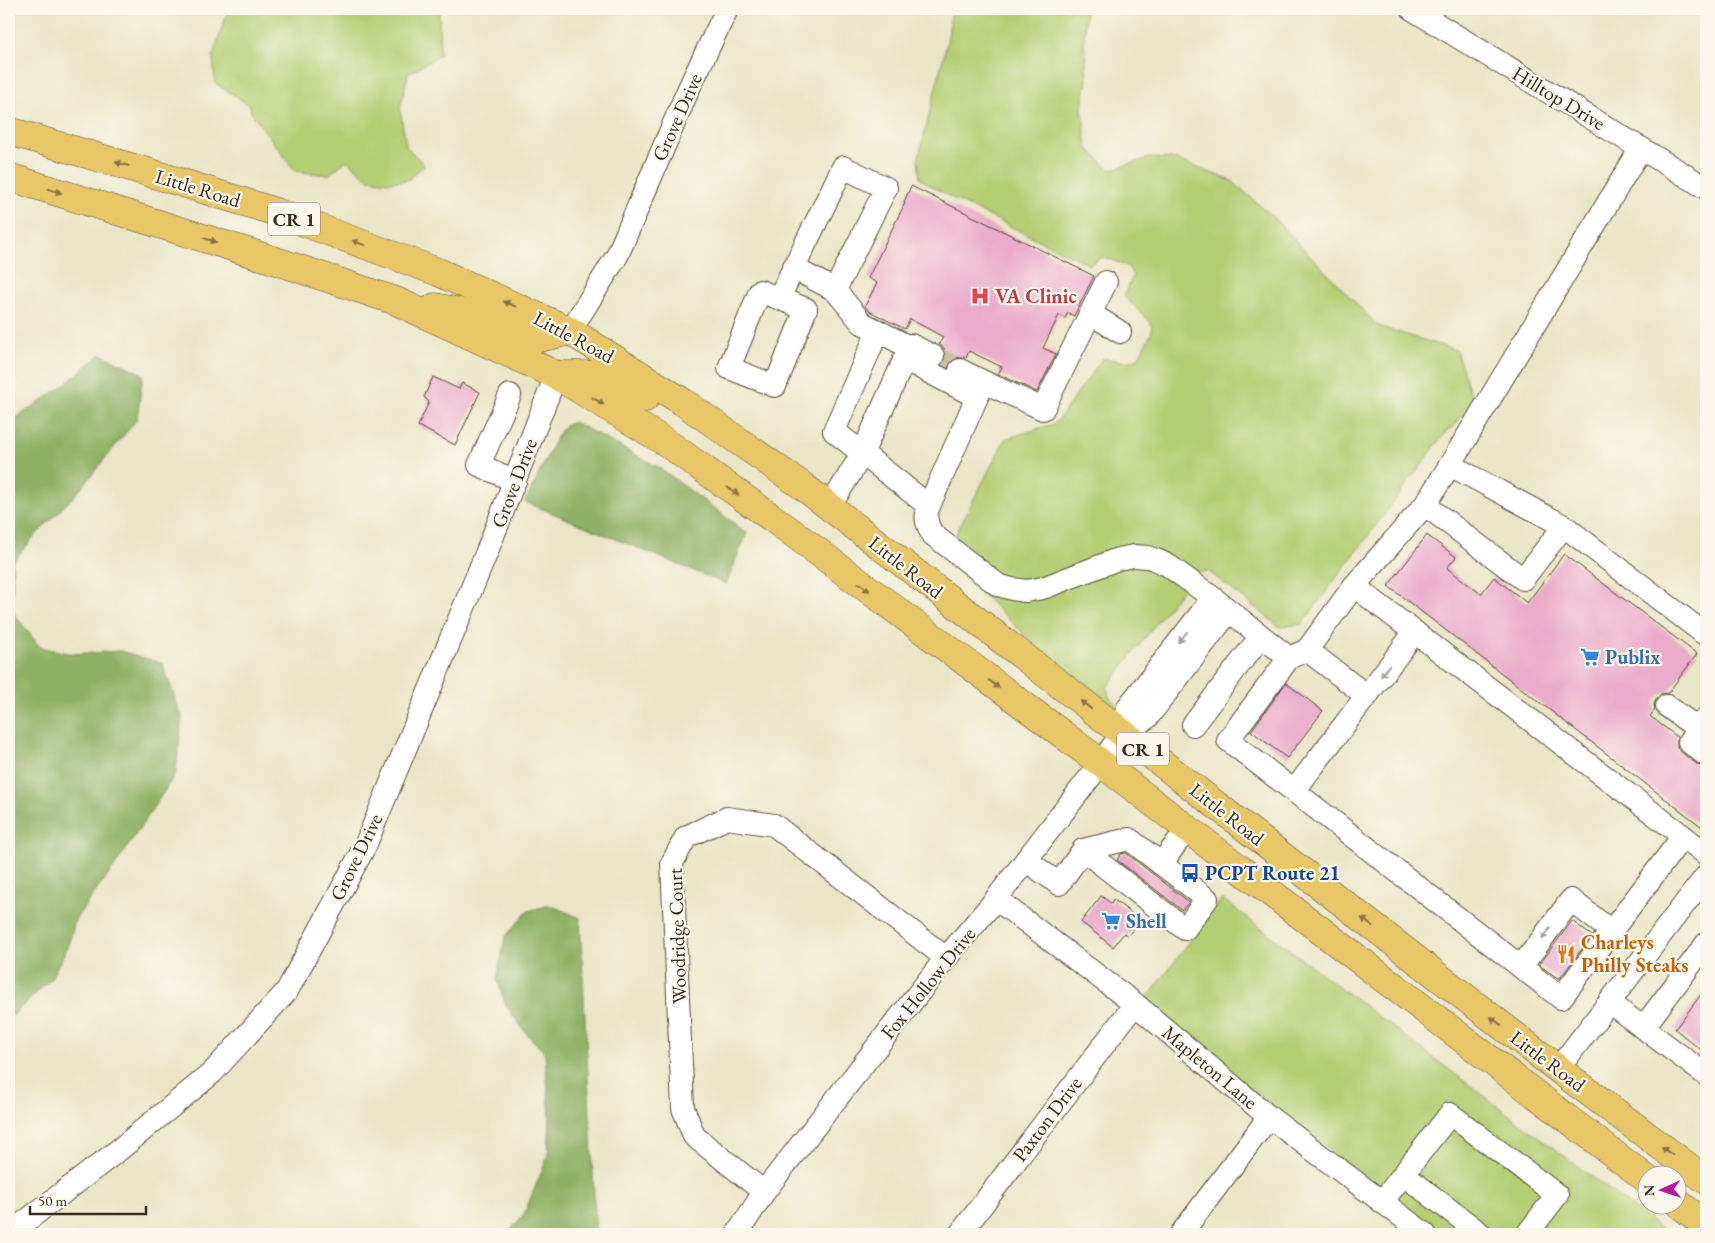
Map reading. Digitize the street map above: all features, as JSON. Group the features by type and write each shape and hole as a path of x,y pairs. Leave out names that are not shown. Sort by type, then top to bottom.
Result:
{"main road":[{"name":"Little Road","path":"9,131 276,212 438,272 570,331 683,402 829,508 1558,1069 1706,1180"},
{"name":"Little Road","path":"9,177 267,258 396,301 556,375 667,444 786,528 1101,763 1638,1172"},
{"path":"396,301 454,310 478,316 528,336 539,338 570,331"},
{"path":"556,375 595,375 615,381 712,436 744,445"},
{"path":"1688,1211 1706,1225"}],"street":[{"name":"Grove Drive","path":"570,331 617,256 689,88 727,9"},
{"name":"Hilltop Drive","path":"1412,9 1706,188"},
{"path":"1641,148 1425,505 1354,586 1228,740 1561,998 1683,836"},
{"path":"779,298 843,167 886,188 835,290"},
{"path":"793,268 835,290 862,323 908,350 981,389 1043,409 1106,282"},
{"path":"1091,314 1120,332"},
{"path":"878,331 834,431 929,506"},
{"path":"908,350 933,356"},
{"path":"829,508 862,454 908,350"},
{"path":"960,370 981,389"},
{"name":"Grove Drive","path":"9,1234 120,1149 212,1073 287,991 364,846 486,554 556,375"},
{"path":"981,389 926,514 927,524 932,534 998,585 1012,590 1026,591 1043,588 1118,560 1140,557 1159,560 1221,604 1261,636 1298,654 1367,696"},
{"path":"510,395 479,465 514,481"},
{"path":"1450,465 1564,526 1706,635"},
{"path":"1425,505 1523,579 1564,526"},
{"path":"1354,586 1706,854"},
{"path":"1122,733 1147,718 1221,604"},
{"path":"1294,791 1415,632"},
{"path":"1193,725 1261,636"},
{"path":"1668,706 1702,724 1689,742 1706,755"},
{"name":"Fox Hollow Drive","path":"737,1234 764,1192 946,958 996,899 1122,733"},
{"name":"Woodridge Court","path":"764,1192 694,1136 683,1108 672,863 686,837 727,818 774,825 946,958"},
{"path":"1162,864 1187,829"},
{"path":"1026,860 1059,884 1083,850 1129,839 1207,899 1185,929 1083,850"},
{"path":"1558,1069 1706,876"},
{"name":"Mapleton Lane","path":"996,899 1135,1004 1269,1117 1425,1234"},
{"path":"1521,968 1571,900 1612,931"},
{"path":"1643,1028 1706,944"},
{"path":"1610,1003 1706,1076"},
{"name":"Paxton Drive","path":"960,1234 1135,1004"},
{"path":"1382,1202 1450,1114 1557,1195 1527,1234"},
{"path":"1181,1234 1269,1117"},
{"path":"1404,1175 1482,1234"}],"green space":[{"path":"228,9 439,9 440,55 408,74 400,109 406,146 424,165 408,180 389,182 368,179 347,160 328,175 295,171 251,112 250,105 215,83 213,56"},
{"path":"952,9 1086,9 1084,38 1087,80 1082,106 1087,148 1110,170 1149,158 1175,159 1232,181 1272,216 1378,326 1456,350 1473,400 1453,428 1448,429 1302,624 1280,627 1208,571 1195,573 1107,687 1109,697 1139,721 1132,729 1089,697 944,557 1005,439 1053,424 1058,420 1103,358 1127,362 1138,358 1152,332 1151,323 1124,296 1133,276 1128,266 1103,257 1090,265 950,197 920,179 918,160 947,42"},
{"path":"101,354 143,374 137,419 78,492 33,538 13,562 12,611 40,647 72,654 120,651 162,663 182,717 176,773 115,866 76,918 68,946 50,980 9,1019 9,423 63,386"},
{"path":"574,422 660,468 747,533 726,584 525,502 557,436 565,425"},
{"path":"1222,899 1638,1211 1638,1216 1644,1216 1668,1234 1439,1234 1142,1005"},
{"path":"550,905 580,918 596,1234 507,1234 524,1214 548,1156 550,1117 545,1053 526,1033 506,1006 497,979 505,937 528,911"}],"building":[{"name":"VA Clinic","path":"911,186 1094,276 1074,316 1068,313 1065,318 1059,315 1043,348 1056,354 1037,392 998,374 1002,367 969,351 966,358 953,359 948,367 943,364 946,355 944,348 939,344 943,337 910,319 905,329 869,311 865,306 877,283 868,278 905,203"},
{"path":"433,377 459,389 462,383 480,392 455,445 418,426 429,402 424,397"},
{"name":"Publix","path":"1427,535 1456,557 1447,568 1481,594 1494,577 1527,603 1564,554 1697,654 1668,693 1661,694 1657,698 1654,704 1655,710 1650,716 1677,737 1677,747 1681,752 1698,765 1706,768 1706,830 1388,586"},
{"path":"1286,683 1323,711 1287,758 1251,731"},
{"path":"1126,853 1189,902 1182,910 1117,860 1121,854"},
{"name":"Shell","path":"1101,896 1111,903 1113,899 1140,920 1128,936 1124,933 1113,947 1081,922"},
{"path":"1572,921 1592,936 1559,979 1539,965"},
{"path":"1706,988 1706,1054 1675,1029"}],"tunnel":[{"path":"933,356 960,370"}],"place":[{"name":"VA Clinic","path":"980,296"},
{"name":"Publix","path":"1590,657"},
{"name":"PCPT Route 21","path":"1190,873"},
{"name":"Shell","path":"1111,921"},
{"name":"Charleys Philly Steaks","path":"1566,954"}]}
